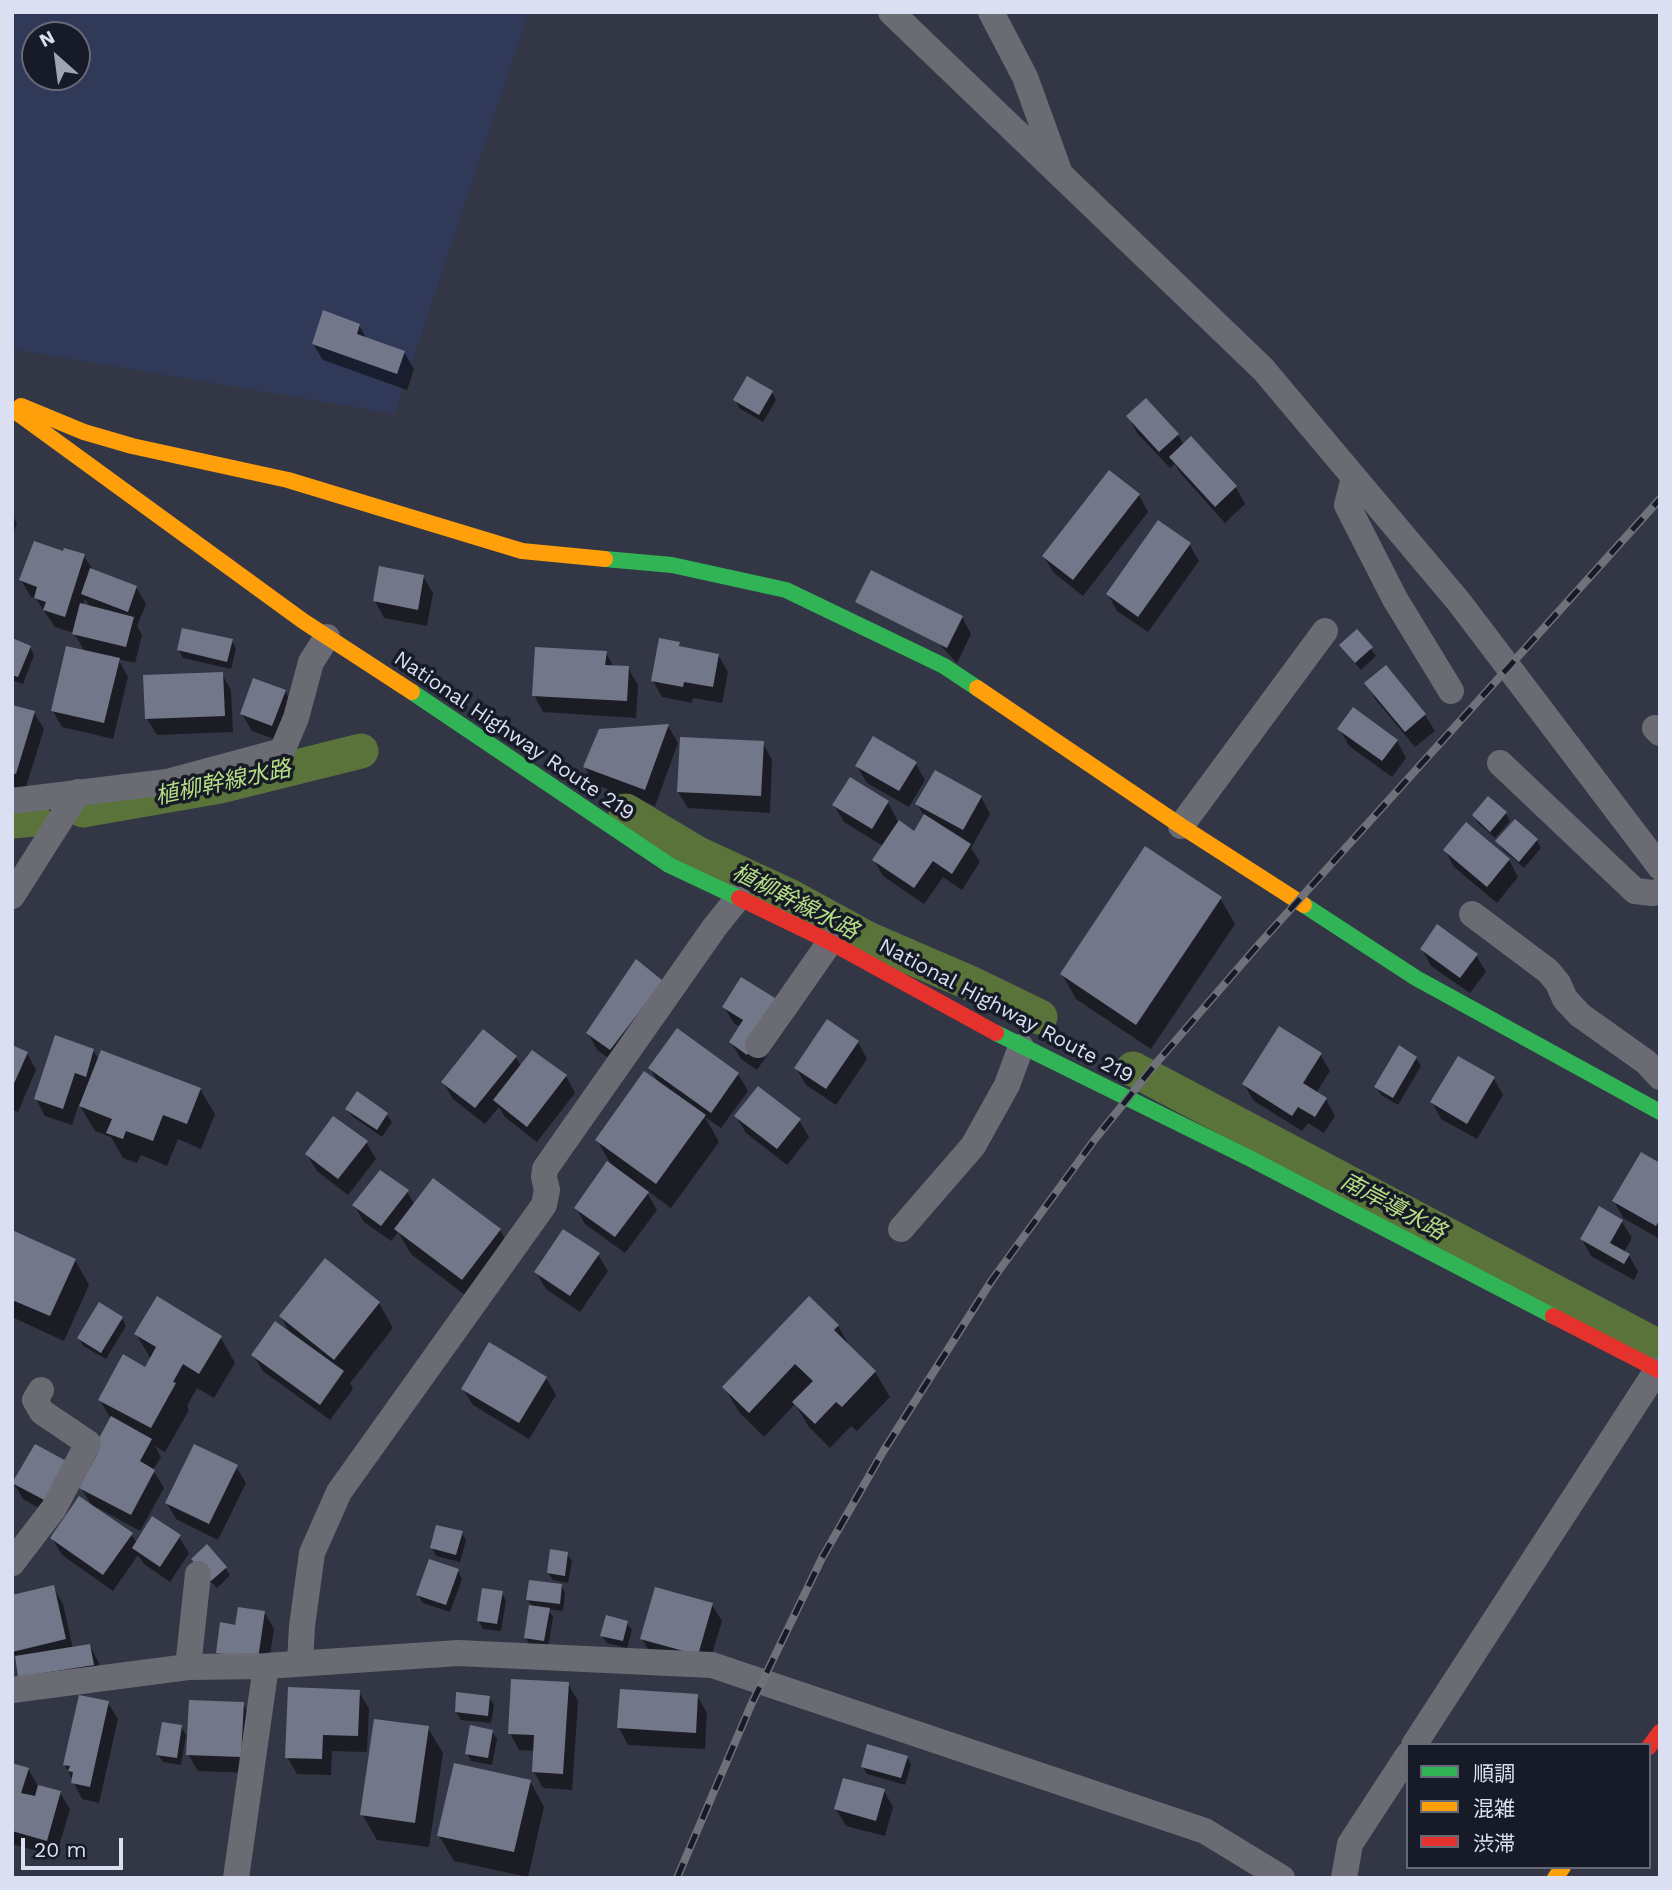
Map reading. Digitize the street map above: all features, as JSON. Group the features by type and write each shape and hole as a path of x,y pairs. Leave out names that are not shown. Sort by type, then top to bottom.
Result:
{"main road":[{"path":"12,403 84,432 132,446 288,480 522,551 673,565 786,590 944,666 1181,826 1416,978 1660,1112"},
{"name":"National Highway Route 219","path":"12,409 327,637 669,865 830,942 1021,1047 1251,1158 1658,1370"}],"street":[{"path":"891,12 1263,369 1459,602 1660,867"},
{"path":"991,12 1025,78 1061,176"},
{"path":"1354,478 1347,505 1395,598 1451,691"},
{"path":"1181,826 1325,631"},
{"path":"12,801 167,782 282,751 296,718 311,662 327,637"},
{"path":"1500,763 1635,891 1660,891"},
{"path":"12,896 78,792"},
{"path":"300,1663 312,1553 339,1492 544,1205 547,1190 545,1169 714,928 738,898"},
{"path":"1472,914 1548,971 1558,983 1564,999 1580,1015 1646,1062 1660,1077"},
{"path":"758,1045 830,942"},
{"path":"901,1229 973,1146 1007,1085 1021,1047"},
{"path":"1415,1743 1658,1370"},
{"path":"12,1563 54,1508 88,1443 42,1412 35,1400 41,1390"},
{"path":"188,1667 198,1574"},
{"path":"12,1690 188,1667 266,1666 458,1653 712,1665 1205,1831 1282,1878"},
{"path":"236,1878 266,1666"},
{"path":"1344,1878 1350,1844 1406,1758"}],"shaded area":[{"path":"12,12 529,12 395,414 12,349"}],"building":[{"path":"323,310 360,324 357,334 405,351 397,374 312,344"},
{"path":"747,376 773,391 759,415 733,400"},
{"path":"1146,398 1179,434 1159,452 1126,416"},
{"path":"1191,436 1237,486 1215,507 1169,457"},
{"path":"1109,470 1140,494 1073,580 1042,556"},
{"path":"1158,520 1191,543 1138,617 1106,594"},
{"path":"34,541 63,551 64,548 85,554 65,617 43,610 46,602 34,598 37,587 19,580"},
{"path":"379,566 424,575 418,610 373,601"},
{"path":"90,568 137,586 128,612 81,594"},
{"path":"871,570 963,616 947,648 855,602"},
{"path":"80,603 134,617 126,647 72,634"},
{"path":"182,628 233,639 227,662 177,650"},
{"path":"1357,629 1373,647 1355,663 1339,645"},
{"path":"12,638 31,646 18,677 12,675"},
{"path":"659,638 680,642 679,646 719,654 713,687 684,682 683,687 651,681"},
{"path":"66,646 120,658 104,723 51,711"},
{"path":"535,647 607,651 605,665 629,666 627,701 532,696"},
{"path":"1386,665 1426,714 1405,732 1364,683"},
{"path":"223,672 225,716 145,719 143,675"},
{"path":"253,678 286,690 272,726 240,714"},
{"path":"12,705 35,711 16,774 12,773"},
{"path":"1353,707 1398,740 1382,761 1337,729"},
{"path":"669,724 645,790 583,767 599,729"},
{"path":"873,736 917,762 899,791 855,766"},
{"path":"680,737 764,741 761,796 677,792"},
{"path":"935,770 982,796 963,830 915,804"},
{"path":"850,777 889,801 872,829 832,805"},
{"path":"1488,796 1507,812 1490,832 1472,815"},
{"path":"924,814 971,844 952,874 933,861 914,888 872,860 899,820 914,831"},
{"path":"1515,819 1538,839 1519,862 1495,841"},
{"path":"1466,822 1510,859 1487,887 1443,850"},
{"path":"1145,846 1222,897 1136,1025 1060,974"},
{"path":"1437,924 1478,954 1460,978 1420,949"},
{"path":"636,959 663,981 610,1050 586,1033"},
{"path":"741,977 783,1003 747,1055 729,1042 743,1020 722,1007"},
{"path":"827,1019 859,1041 826,1089 794,1068"},
{"path":"1279,1026 1322,1053 1303,1083 1327,1098 1315,1117 1298,1107 1292,1116 1242,1084"},
{"path":"677,1028 739,1073 711,1113 648,1068"},
{"path":"483,1029 517,1056 475,1108 441,1082"},
{"path":"55,1035 94,1049 86,1077 75,1073 63,1109 34,1099"},
{"path":"12,1045 28,1052 12,1088"},
{"path":"1399,1045 1417,1057 1393,1098 1374,1087"},
{"path":"101,1050 201,1088 187,1124 163,1115 153,1141 126,1131 123,1139 106,1133 112,1119 79,1106"},
{"path":"532,1050 567,1075 527,1127 493,1100"},
{"path":"1458,1056 1495,1077 1467,1124 1430,1102"},
{"path":"644,1071 706,1115 656,1184 595,1140"},
{"path":"758,1086 801,1119 777,1149 734,1116"},
{"path":"357,1091 388,1113 377,1130 345,1109"},
{"path":"333,1116 368,1141 338,1179 305,1154"},
{"path":"1641,1152 1660,1163 1660,1219 1656,1226 1612,1201"},
{"path":"607,1161 649,1192 615,1237 574,1208"},
{"path":"380,1170 409,1190 381,1226 352,1205"},
{"path":"433,1178 501,1229 462,1280 394,1229"},
{"path":"1599,1206 1623,1220 1610,1243 1630,1254 1624,1264 1580,1239"},
{"path":"563,1229 600,1253 570,1296 534,1272"},
{"path":"12,1230 76,1259 50,1316 12,1300"},
{"path":"325,1258 380,1302 334,1360 279,1316"},
{"path":"157,1296 222,1336 199,1374 183,1364 173,1382 176,1383 151,1428 98,1400 123,1354 145,1367 156,1347 134,1334"},
{"path":"809,1296 839,1325 834,1330 876,1371 842,1407 836,1402 815,1424 792,1402 813,1381 795,1364 749,1413 722,1387"},
{"path":"99,1302 123,1317 101,1353 77,1338"},
{"path":"275,1321 344,1371 320,1405 251,1355"},
{"path":"489,1342 547,1377 519,1423 461,1389"},
{"path":"111,1416 152,1439 140,1461 155,1470 131,1515 79,1488 98,1452 93,1449"},
{"path":"35,1444 70,1463 46,1501 12,1483"},
{"path":"194,1444 238,1465 209,1524 165,1503"},
{"path":"79,1496 133,1533 103,1575 50,1538"},
{"path":"152,1516 181,1535 160,1567 132,1548"},
{"path":"436,1525 463,1531 456,1555 430,1548"},
{"path":"207,1544 227,1567 211,1581 191,1559"},
{"path":"550,1549 568,1552 565,1576 547,1573"},
{"path":"429,1559 459,1569 446,1605 416,1595"},
{"path":"529,1580 562,1584 560,1604 526,1600"},
{"path":"54,1585 66,1639 12,1652 12,1595"},
{"path":"655,1587 713,1603 698,1655 640,1639"},
{"path":"482,1588 503,1591 497,1624 477,1621"},
{"path":"529,1605 550,1608 544,1641 524,1638"},
{"path":"238,1607 265,1611 258,1659 216,1653 220,1622 235,1625"},
{"path":"606,1615 628,1621 623,1641 600,1636"},
{"path":"90,1644 94,1665 18,1677 15,1656"},
{"path":"511,1679 569,1682 563,1774 532,1772 534,1735 508,1734"},
{"path":"288,1687 360,1690 358,1736 323,1735 322,1759 285,1758"},
{"path":"620,1689 698,1694 696,1733 617,1728"},
{"path":"456,1692 490,1696 488,1716 455,1712"},
{"path":"79,1695 109,1701 90,1787 71,1783 73,1772 68,1771 70,1766 63,1765"},
{"path":"189,1700 244,1702 241,1757 186,1755"},
{"path":"374,1719 429,1726 415,1823 360,1815"},
{"path":"162,1722 182,1725 177,1758 156,1755"},
{"path":"470,1725 493,1730 488,1758 465,1754"},
{"path":"867,1744 908,1756 901,1778 861,1767"},
{"path":"12,1763 29,1768 21,1793 35,1796 38,1785 61,1791 47,1841 12,1831"},
{"path":"454,1763 531,1780 514,1852 437,1836"},
{"path":"843,1778 885,1789 876,1821 834,1809"}],"waterway":[{"name":"植柳幹線水路","path":"83,810 220,786 361,751"},
{"name":"植柳幹線水路","path":"626,811 698,854 793,898 868,939 1040,1017"},
{"name":"植柳幹線水路","path":"12,821 34,819"},
{"name":"南岸導水路","path":"1133,1069 1653,1344"}],"railway":[{"path":"677,1878 751,1705 822,1558 884,1450 992,1280 1095,1139 1158,1061 1260,943 1660,499"}],"traffic: fast":[{"path":"605,559 672,565 786,590 944,666 977,688"},
{"path":"412,692 669,865 739,898"},
{"path":"1304,905 1416,978 1660,1112"},
{"path":"996,1033 1251,1159 1553,1316"}],"traffic: slow":[{"path":"21,406 84,432 132,446 288,480 522,551 605,559"},
{"path":"12,409 303,621 412,692"},
{"path":"977,688 1181,826 1304,905"},
{"path":"1555,1878 1562,1869"}],"traffic: jam":[{"path":"739,898 830,942 996,1033"},
{"path":"1553,1316 1660,1371"},
{"path":"1651,1744 1660,1732"}]}
